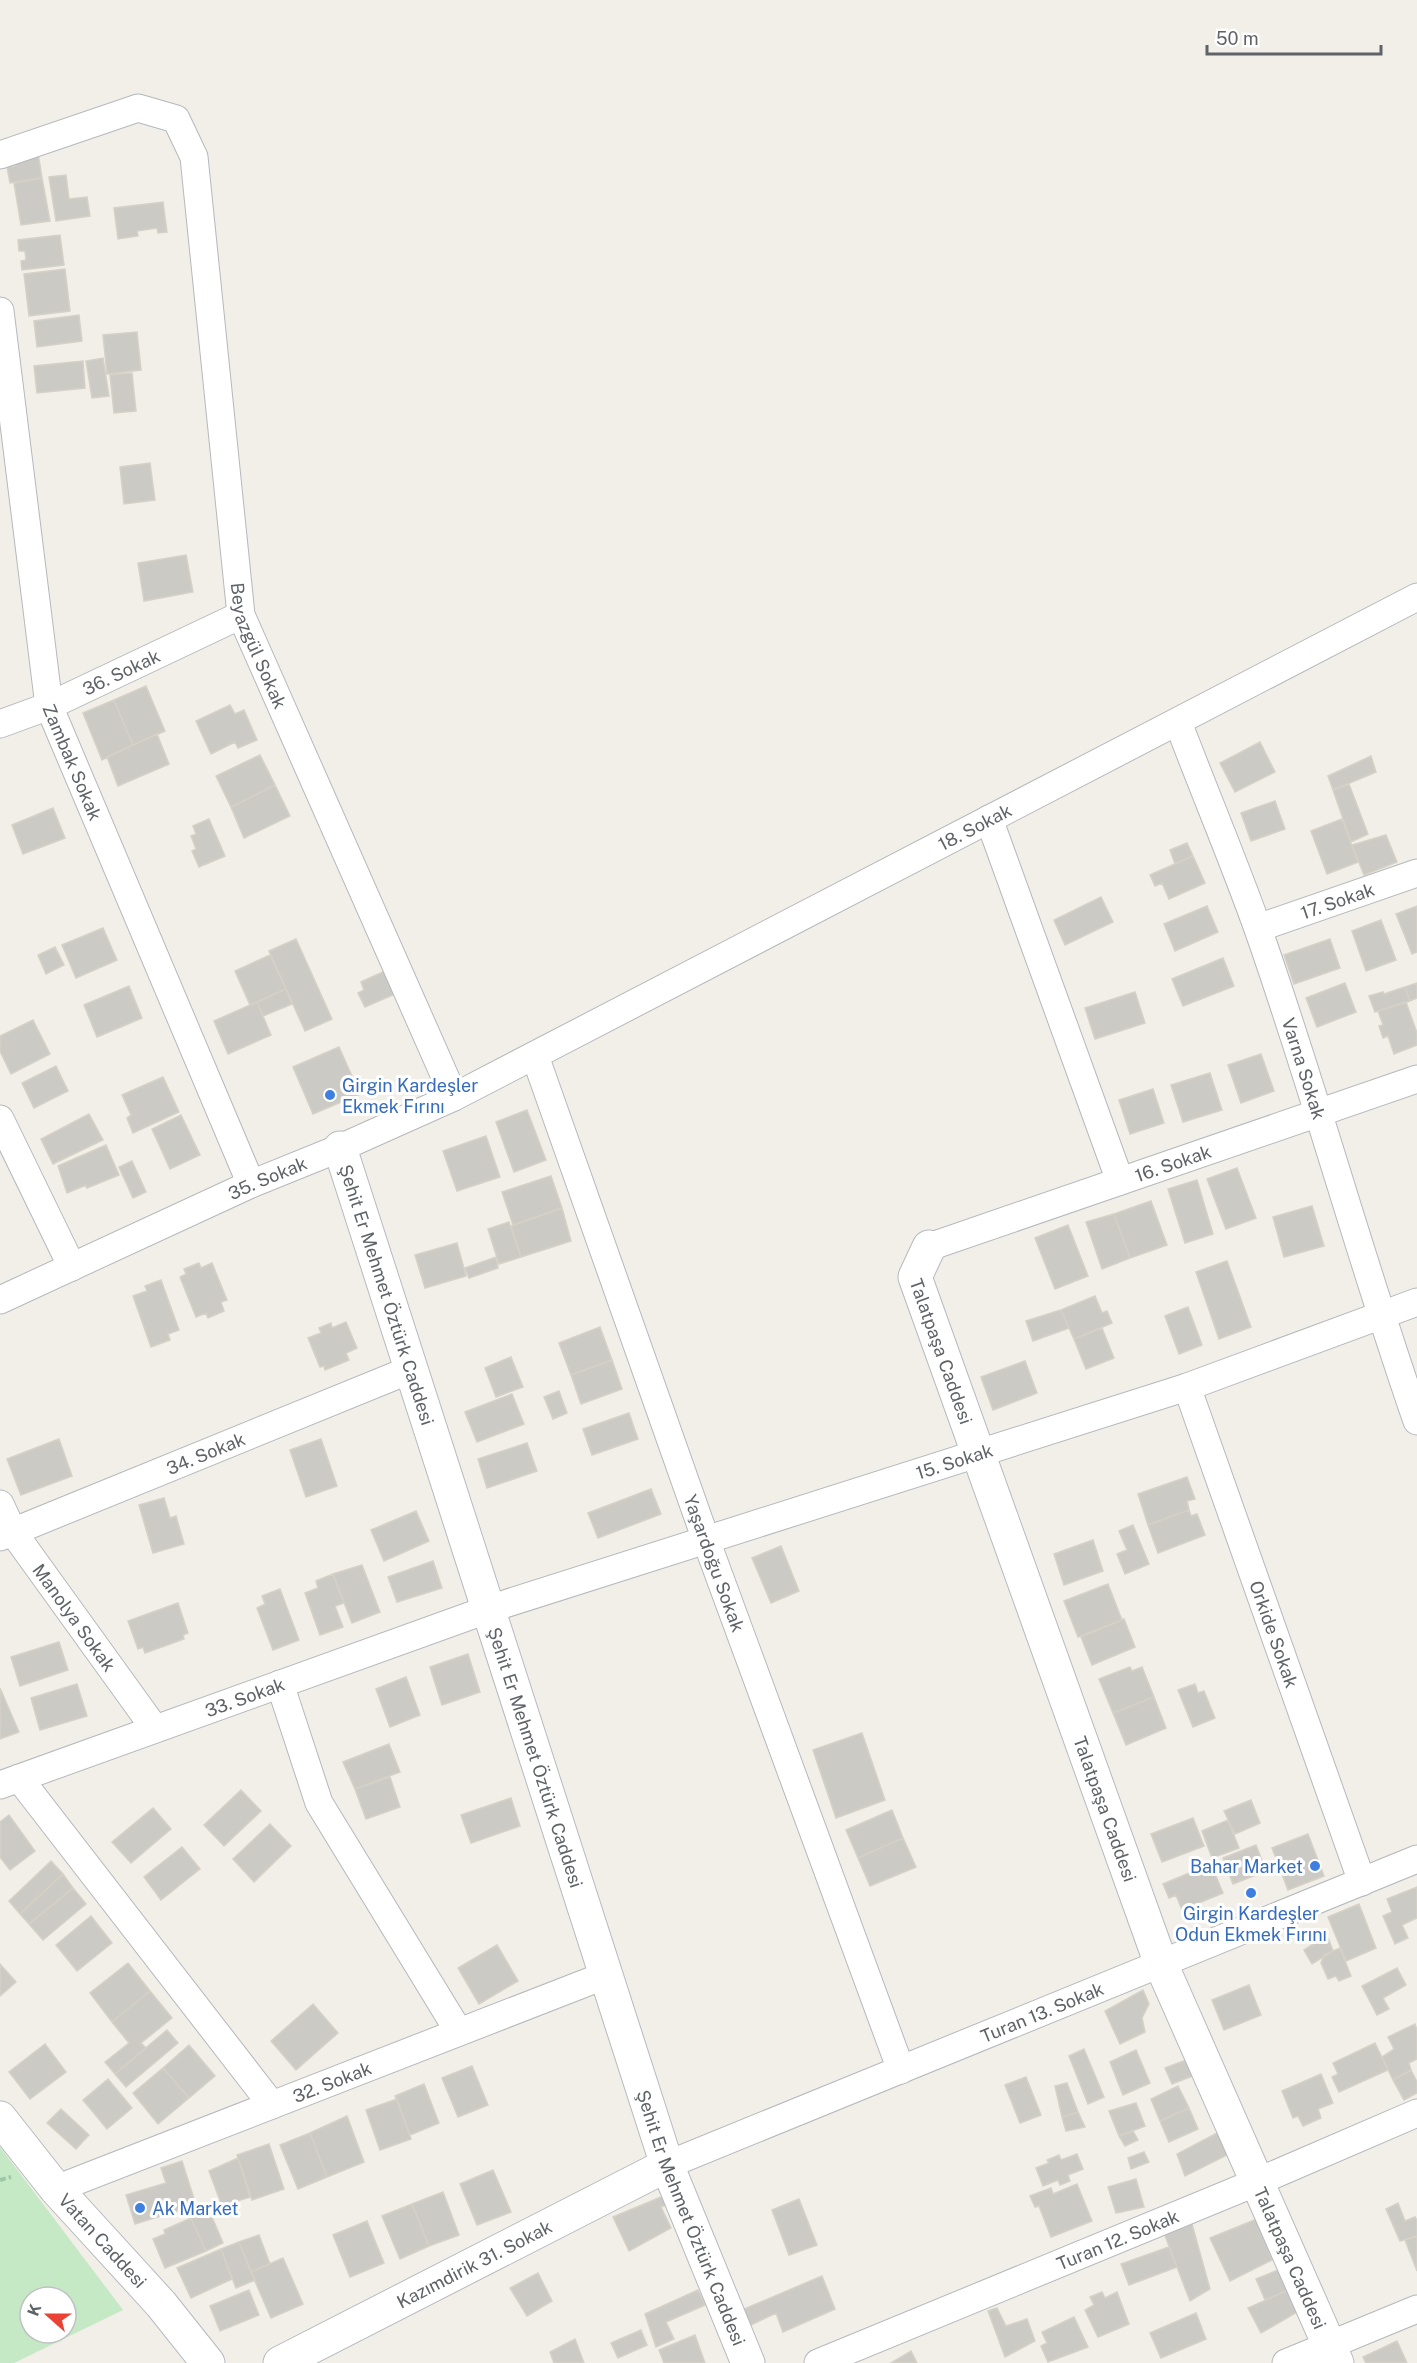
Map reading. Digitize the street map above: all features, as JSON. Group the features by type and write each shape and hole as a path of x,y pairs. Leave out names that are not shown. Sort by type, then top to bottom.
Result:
{"street":[{"name":"Beyazgül Sokak","path":"0,155 138,108 176,119 194,157 241,615 454,1097"},
{"name":"Zambak Sokak","path":"0,311 49,706 250,1184"},
{"name":"18. Sokak","path":"534,1056 1417,597"},
{"name":"36. Sokak","path":"0,723 49,706 241,615"},
{"name":"Varna Sokak","path":"1178,722 1258,928 1380,1315 1417,1421"},
{"path":"989,819 1120,1181"},
{"name":"17. Sokak","path":"1258,928 1417,873"},
{"name":"35. Sokak","path":"0,1300 250,1184 340,1148 454,1097 534,1056"},
{"name":"Yaşardoğu Sokak","path":"534,1056 706,1540 901,2070"},
{"name":"16. Sokak","path":"929,1247 1417,1079"},
{"path":"0,1119 72,1267"},
{"name":"Şehit Er Mehmet Öztürk Caddesi","path":"340,1148 668,2165 748,2363"},
{"name":"Talatpaşa Caddesi","path":"929,1247 915,1277 1161,1964 1333,2354"},
{"name":"15. Sokak","path":"489,1609 1187,1387 1417,1302"},
{"name":"34. Sokak","path":"6,1534 412,1369"},
{"name":"Orkide Sokak","path":"1187,1387 1362,1882"},
{"name":"Manolya Sokak","path":"0,1504 6,1534 156,1729"},
{"name":"33. Sokak","path":"9,1781 489,1609"},
{"path":"280,1684 319,1803 459,2032"},
{"path":"9,1781 272,2105"},
{"name":"Turan 13. Sokak","path":"668,2165 1417,1859"},
{"name":"32. Sokak","path":"56,2189 606,1975"},
{"name":"Turan 12. Sokak","path":"818,2363 1257,2182 1417,2113"},
{"name":"Vatan Caddesi","path":"0,2118 56,2189 162,2304 208,2363"},
{"name":"Kazımdirik 31. Sokak","path":"280,2363 668,2165"},
{"path":"1287,2363 1333,2354 1417,2309"}],"green space":[{"path":"0,2147 123,2310 78,2332 78,2285 18,2285 18,2345 51,2345 14,2363 0,2363"}],"building":[{"path":"38,153 42,178 10,183 7,167 15,166 14,157"},
{"path":"66,175 69,199 87,197 90,216 56,221 49,177"},
{"path":"42,178 50,221 21,225 14,183"},
{"path":"163,202 167,232 158,233 157,228 137,231 138,236 118,239 114,208"},
{"path":"60,235 64,265 22,270 21,261 26,260 25,251 19,251 18,240"},
{"path":"65,269 70,311 29,316 24,274"},
{"path":"79,315 82,341 37,347 34,321"},
{"path":"137,332 141,370 107,374 103,335"},
{"path":"103,358 109,396 92,398 86,361"},
{"path":"83,361 85,388 37,393 34,366"},
{"path":"132,373 136,411 114,413 110,375"},
{"path":"150,463 155,500 124,504 120,467"},
{"path":"186,555 193,592 144,601 138,563"},
{"path":"146,686 165,731 133,745 114,700"},
{"path":"114,700 133,745 102,760 83,713"},
{"path":"230,705 235,714 244,710 257,740 238,748 235,742 211,754 196,721"},
{"path":"157,734 169,764 118,786 107,757"},
{"path":"1260,742 1275,772 1235,792 1220,763"},
{"path":"260,755 275,785 231,807 216,776"},
{"path":"1371,756 1376,772 1333,790 1328,776"},
{"path":"1349,784 1368,834 1351,842 1333,790"},
{"path":"275,785 290,816 244,838 231,807"},
{"path":"1275,801 1285,829 1251,841 1241,813"},
{"path":"53,808 65,838 23,854 12,825"},
{"path":"209,819 225,856 199,867 192,851 196,849 191,836 196,834 193,826"},
{"path":"1342,819 1358,862 1327,874 1311,831"},
{"path":"1386,835 1397,862 1364,875 1352,845"},
{"path":"1187,843 1193,856 1175,864 1170,850"},
{"path":"1193,856 1205,883 1169,899 1162,883 1155,886 1150,875"},
{"path":"1101,897 1113,922 1065,945 1054,920"},
{"path":"1207,906 1218,932 1175,951 1164,924"},
{"path":"1417,906 1417,952 1412,954 1396,914"},
{"path":"1381,920 1396,960 1366,971 1352,931"},
{"path":"103,928 117,960 76,978 62,945"},
{"path":"296,939 332,1019 305,1031 269,951"},
{"path":"1330,939 1340,968 1294,984 1284,955"},
{"path":"55,947 64,965 46,974 38,955"},
{"path":"270,955 286,989 250,1005 235,971"},
{"path":"1223,958 1234,986 1183,1006 1172,979"},
{"path":"387,970 397,993 365,1007 358,993 364,990 361,982"},
{"path":"1345,983 1356,1012 1317,1027 1306,998"},
{"path":"1417,983 1417,998 1410,1001 1405,987"},
{"path":"129,986 142,1018 97,1037 84,1005"},
{"path":"1405,987 1410,1001 1375,1012 1369,996"},
{"path":"286,989 292,1004 263,1016 257,1002"},
{"path":"1135,992 1145,1023 1095,1039 1085,1008"},
{"path":"257,1002 271,1035 228,1054 214,1021"},
{"path":"1406,1002 1417,1033 1417,1045 1394,1054 1388,1036 1383,1038 1379,1026 1383,1025 1378,1011"},
{"path":"33,1020 50,1054 11,1074 0,1051 0,1036"},
{"path":"339,1047 360,1094 313,1114 293,1067"},
{"path":"1261,1054 1274,1091 1241,1103 1228,1065"},
{"path":"56,1066 68,1091 34,1108 22,1083"},
{"path":"1210,1073 1222,1110 1183,1122 1171,1085"},
{"path":"163,1077 179,1112 133,1133 127,1118 131,1115 122,1095"},
{"path":"1153,1089 1164,1123 1130,1134 1119,1100"},
{"path":"527,1110 546,1160 514,1172 496,1122"},
{"path":"89,1114 103,1140 53,1164 41,1139"},
{"path":"181,1115 200,1155 170,1169 152,1129"},
{"path":"486,1136 500,1177 457,1191 443,1151"},
{"path":"106,1145 119,1175 87,1188 86,1185 67,1193 58,1166"},
{"path":"132,1161 146,1192 133,1198 119,1167"},
{"path":"1237,1168 1256,1218 1226,1229 1207,1179"},
{"path":"551,1176 562,1208 513,1225 502,1192"},
{"path":"1197,1180 1213,1234 1185,1243 1168,1189"},
{"path":"1151,1201 1167,1245 1130,1258 1114,1214"},
{"path":"1312,1206 1324,1246 1284,1257 1273,1217"},
{"path":"562,1208 571,1241 521,1257 511,1226"},
{"path":"1114,1214 1130,1258 1102,1269 1086,1222"},
{"path":"509,1222 521,1257 499,1264 488,1229"},
{"path":"1068,1225 1088,1276 1055,1289 1035,1238"},
{"path":"457,1243 466,1276 425,1288 415,1255"},
{"path":"496,1257 498,1268 469,1278 465,1268"},
{"path":"1227,1261 1251,1327 1219,1339 1196,1272"},
{"path":"199,1263 201,1268 212,1263 227,1300 221,1302 224,1311 208,1318 206,1313 196,1317 180,1277 186,1274 184,1269"},
{"path":"161,1280 179,1330 168,1334 170,1340 151,1347 133,1296 147,1291 145,1286"},
{"path":"1095,1296 1102,1313 1107,1311 1112,1323 1074,1339 1061,1310"},
{"path":"1188,1307 1202,1345 1179,1354 1165,1316"},
{"path":"1061,1310 1069,1328 1033,1341 1026,1321"},
{"path":"346,1322 357,1348 346,1353 349,1360 325,1370 324,1366 320,1367 308,1338 321,1333 319,1328 331,1323 332,1328"},
{"path":"600,1327 612,1360 571,1375 559,1343"},
{"path":"1102,1328 1114,1358 1086,1369 1074,1339"},
{"path":"511,1357 523,1387 496,1397 485,1368"},
{"path":"612,1360 622,1389 581,1404 571,1375"},
{"path":"1025,1361 1037,1393 993,1410 981,1377"},
{"path":"559,1391 567,1413 553,1419 544,1397"},
{"path":"512,1394 524,1424 477,1442 465,1412"},
{"path":"629,1413 638,1439 592,1455 583,1429"},
{"path":"59,1439 72,1476 21,1495 7,1459"},
{"path":"321,1439 337,1486 306,1497 290,1450"},
{"path":"527,1443 537,1471 487,1488 478,1459"},
{"path":"1187,1477 1195,1499 1187,1501 1189,1510 1148,1525 1138,1494"},
{"path":"651,1489 661,1514 598,1538 588,1513"},
{"path":"164,1498 170,1518 176,1516 184,1544 153,1553 139,1505"},
{"path":"1189,1510 1191,1516 1197,1514 1205,1535 1158,1553 1148,1525"},
{"path":"416,1511 429,1541 384,1561 371,1530"},
{"path":"1133,1525 1149,1564 1125,1574 1117,1554 1127,1550 1119,1531"},
{"path":"1093,1540 1103,1571 1064,1585 1054,1554"},
{"path":"781,1546 799,1591 771,1603 752,1558"},
{"path":"433,1561 442,1588 397,1602 388,1577"},
{"path":"362,1565 380,1612 352,1623 333,1574"},
{"path":"333,1574 344,1603 335,1606 343,1627 320,1635 305,1593 318,1588 316,1581"},
{"path":"1108,1584 1122,1620 1078,1637 1064,1601"},
{"path":"280,1589 299,1640 273,1650 257,1608 265,1604 262,1596"},
{"path":"178,1603 188,1633 183,1635 184,1639 145,1653 143,1647 138,1649 128,1621"},
{"path":"1124,1619 1135,1647 1092,1665 1081,1637"},
{"path":"59,1642 68,1670 20,1686 11,1657"},
{"path":"468,1654 480,1692 442,1705 430,1667"},
{"path":"1130,1667 1132,1671 1142,1667 1154,1697 1113,1713 1099,1679"},
{"path":"406,1677 420,1715 390,1727 376,1689"},
{"path":"77,1684 87,1716 40,1730 31,1698"},
{"path":"1195,1684 1198,1693 1204,1691 1215,1718 1193,1727 1178,1690"},
{"path":"0,1688 19,1732 0,1739"},
{"path":"1154,1697 1166,1728 1126,1745 1113,1713"},
{"path":"862,1733 885,1800 836,1818 813,1750"},
{"path":"389,1744 400,1772 355,1789 343,1762"},
{"path":"390,1777 400,1807 366,1819 355,1789"},
{"path":"241,1790 261,1811 224,1846 204,1825"},
{"path":"511,1798 520,1826 471,1843 461,1815"},
{"path":"1251,1800 1260,1823 1235,1834 1224,1811"},
{"path":"153,1808 171,1829 131,1863 112,1842"},
{"path":"892,1810 903,1838 858,1858 846,1830"},
{"path":"9,1815 35,1851 10,1870 0,1857 0,1822"},
{"path":"1193,1818 1204,1846 1162,1862 1151,1834"},
{"path":"1228,1820 1239,1848 1212,1858 1202,1831"},
{"path":"270,1824 291,1846 254,1882 233,1859"},
{"path":"1308,1834 1324,1876 1288,1890 1272,1848"},
{"path":"903,1838 916,1867 870,1886 858,1858"},
{"path":"1256,1845 1266,1871 1233,1884 1223,1858"},
{"path":"182,1847 200,1869 161,1900 144,1877"},
{"path":"51,1861 63,1874 20,1914 9,1901"},
{"path":"1211,1864 1223,1893 1182,1910 1176,1895 1169,1898 1163,1884"},
{"path":"63,1874 73,1888 29,1924 20,1914"},
{"path":"1417,1887 1417,1918 1402,1925 1408,1938 1395,1944 1383,1916 1392,1912 1387,1899"},
{"path":"73,1888 86,1904 43,1940 29,1924"},
{"path":"1359,1904 1376,1948 1346,1961 1328,1917"},
{"path":"91,1916 112,1943 77,1971 56,1945"},
{"path":"1327,1935 1333,1951 1312,1964 1304,1950"},
{"path":"497,1945 518,1981 479,2004 458,1968"},
{"path":"1340,1948 1351,1976 1339,1981 1336,1976 1328,1979 1321,1963 1324,1955"},
{"path":"128,1963 150,1991 112,2022 90,1993"},
{"path":"0,1964 16,1982 0,1996"},
{"path":"1397,1968 1406,1985 1383,1998 1389,2009 1377,2015 1362,1986"},
{"path":"1249,1985 1261,2015 1224,2030 1212,2000"},
{"path":"1143,1990 1149,2004 1142,2018 1145,2032 1120,2044 1105,2011"},
{"path":"150,1991 172,2018 141,2043 146,2048 115,2074 105,2062 129,2043 112,2022"},
{"path":"313,2004 338,2033 296,2070 271,2041"},
{"path":"1415,2024 1417,2059 1409,2063 1411,2070 1393,2080 1382,2057 1394,2049 1388,2037"},
{"path":"167,2030 178,2043 126,2087 115,2074"},
{"path":"1375,2043 1388,2070 1339,2092 1332,2077 1338,2074 1333,2063"},
{"path":"45,2044 66,2072 30,2099 9,2072"},
{"path":"189,2045 215,2076 189,2098 163,2068"},
{"path":"1084,2049 1104,2097 1088,2104 1069,2056"},
{"path":"1136,2050 1150,2083 1123,2095 1110,2062"},
{"path":"1189,2059 1195,2075 1172,2084 1165,2068"},
{"path":"472,2066 488,2105 458,2117 442,2078"},
{"path":"163,2068 189,2098 158,2124 133,2093"},
{"path":"1411,2070 1417,2082 1417,2093 1404,2100 1393,2080"},
{"path":"1321,2074 1333,2103 1318,2109 1321,2118 1303,2126 1298,2116 1293,2118 1282,2091"},
{"path":"1026,2077 1041,2115 1020,2123 1005,2085"},
{"path":"108,2079 132,2108 107,2129 83,2100"},
{"path":"1067,2083 1078,2112 1062,2117 1055,2086"},
{"path":"424,2084 439,2123 410,2135 395,2096"},
{"path":"1178,2086 1189,2108 1160,2121 1151,2099"},
{"path":"397,2099 411,2139 380,2150 366,2110"},
{"path":"1136,2103 1145,2126 1119,2136 1109,2111"},
{"path":"1189,2108 1198,2129 1169,2142 1160,2121"},
{"path":"61,2109 89,2135 76,2149 47,2123"},
{"path":"1078,2112 1085,2127 1066,2131 1062,2117"},
{"path":"347,2116 364,2162 327,2177 310,2133"},
{"path":"1133,2131 1138,2140 1125,2146 1119,2136"},
{"path":"1219,2132 1231,2153 1185,2176 1177,2154"},
{"path":"310,2133 327,2177 298,2189 280,2145"},
{"path":"269,2144 284,2189 252,2200 237,2155"},
{"path":"1144,2152 1149,2162 1131,2169 1128,2158"},
{"path":"1077,2154 1083,2169 1068,2175 1070,2181 1060,2185 1058,2180 1043,2186 1036,2168 1049,2163 1047,2160 1059,2155 1061,2160"},
{"path":"238,2158 250,2197 222,2206 209,2171"},
{"path":"182,2161 196,2205 135,2224 126,2195 166,2183 161,2168"},
{"path":"493,2170 511,2212 477,2225 460,2184"},
{"path":"1136,2179 1144,2207 1116,2213 1108,2187"},
{"path":"1077,2184 1092,2221 1051,2237 1039,2206 1035,2207 1030,2196 1051,2188 1053,2194"},
{"path":"443,2192 459,2235 429,2246 412,2204"},
{"path":"666,2195 671,2203 661,2207 671,2228 629,2251 613,2217"},
{"path":"799,2199 817,2245 789,2255 772,2210"},
{"path":"1398,2203 1405,2221 1415,2217 1417,2220 1417,2236 1400,2241 1386,2209"},
{"path":"412,2204 429,2246 400,2259 382,2216"},
{"path":"209,2210 223,2243 206,2251 191,2218"},
{"path":"191,2218 206,2251 165,2268 153,2239 165,2234 164,2230"},
{"path":"1257,2219 1272,2260 1230,2281 1210,2238"},
{"path":"367,2221 384,2263 350,2277 333,2235"},
{"path":"1192,2224 1210,2289 1190,2301 1164,2233"},
{"path":"259,2235 270,2264 251,2272 239,2242"},
{"path":"1417,2236 1417,2271 1405,2240"},
{"path":"239,2242 255,2280 236,2288 221,2249"},
{"path":"1169,2247 1177,2267 1129,2285 1121,2264"},
{"path":"221,2249 232,2279 191,2298 177,2268"},
{"path":"283,2258 303,2304 271,2318 251,2272"},
{"path":"1283,2268 1291,2289 1265,2300 1256,2279"},
{"path":"538,2273 552,2301 527,2316 510,2288"},
{"path":"822,2276 835,2309 783,2332 776,2313 749,2326 742,2310"},
{"path":"1291,2289 1299,2311 1261,2333 1248,2308"},
{"path":"249,2290 259,2315 220,2331 210,2306"},
{"path":"698,2290 705,2305 666,2322 674,2339 656,2347 645,2314"},
{"path":"1102,2292 1105,2298 1117,2292 1129,2324 1098,2337 1085,2310 1094,2305 1090,2297"},
{"path":"997,2308 1006,2326 1027,2319 1035,2341 1005,2357 988,2311"},
{"path":"1196,2313 1206,2339 1161,2358 1150,2333"},
{"path":"1074,2317 1088,2347 1048,2362 1041,2346 1047,2343 1042,2332"},
{"path":"641,2330 647,2345 618,2358 611,2343"},
{"path":"695,2335 705,2363 664,2363 659,2350"},
{"path":"575,2339 584,2363 554,2363 550,2352"},
{"path":"1397,2341 1407,2363 1366,2363 1363,2357"},
{"path":"911,2351 917,2363 891,2363"}],"place":[{"name":"Girgin Kardeşler Ekmek Fırını","path":"330,1095"},
{"name":"Bahar Market","path":"1315,1866"},
{"name":"Girgin Kardeşler Odun Ekmek Fırını","path":"1251,1893"},
{"name":"Ak Market","path":"140,2208"}]}
